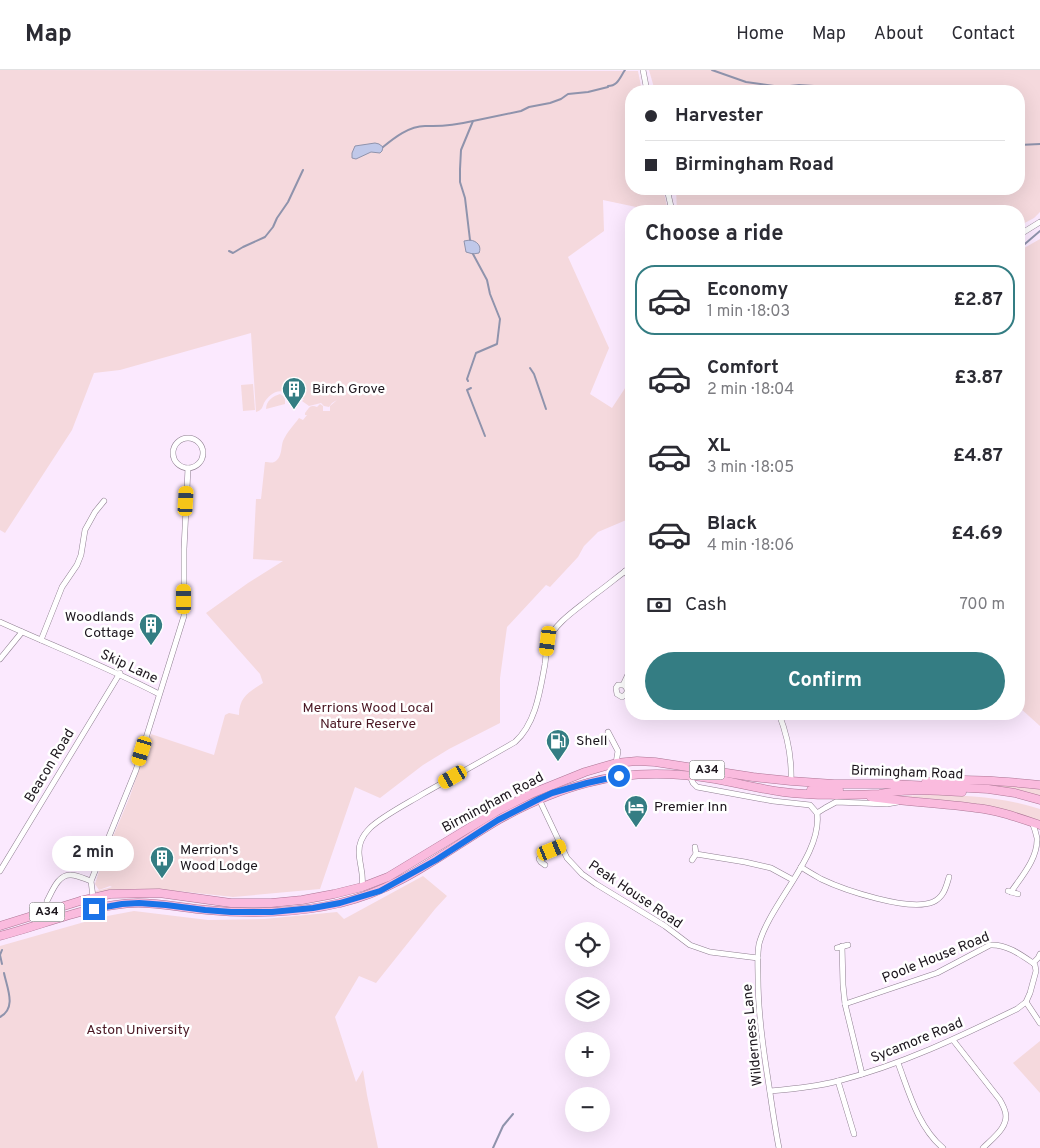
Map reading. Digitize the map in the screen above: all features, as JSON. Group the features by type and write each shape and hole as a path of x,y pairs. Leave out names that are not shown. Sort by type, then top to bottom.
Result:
{"highway":[{"path":"625,762 647,765 655,768 660,774"},
{"name":"Birmingham Road","path":"0,926 93,897 125,893 159,892 231,902 271,903 334,894 388,877 497,811 533,793 585,772 616,763 655,762 791,782 914,791 980,793 1006,796 1040,804"},
{"path":"616,763 617,771 636,771 646,774"},
{"name":"Birmingham Road","path":"0,936 83,911 122,904 153,904 231,912 272,912 340,903 375,892 436,860 498,820 552,793 619,776 660,774 690,776 785,792 822,796 880,794 891,789 988,789 1015,793 1040,800"},
{"path":"891,789 952,779 1040,785"},
{"path":"891,789 903,802"},
{"path":"851,795 903,802 977,808 1036,823"},
{"path":"371,883 375,892"},
{"path":"359,897 360,887"}],"street":[{"path":"643,70 646,85"},
{"path":"1025,231 1040,222"},
{"path":"184,437 195,439 203,450 203,456 197,465 188,468 178,465 172,452 176,442 184,437"},
{"path":"160,694 184,616 184,549 188,468"},
{"path":"41,640 62,587 77,565 81,555 85,530 95,512 103,505"},
{"path":"360,887 363,881 358,854 359,846 370,827 406,804 515,742 522,736 529,725 535,709 548,641 553,631 566,618 625,572"},
{"name":"Skip Lane","path":"0,622 120,674 160,694 136,770 91,881 93,897"},
{"path":"0,659 22,632"},
{"name":"Beacon Road","path":"0,871 120,674"},
{"path":"623,685 625,681"},
{"path":"781,720 787,735 792,765 791,782"},
{"path":"608,732 618,752 616,763"},
{"path":"690,776 698,788 810,805 817,813"},
{"name":"Peak House Road","path":"539,799 567,858 582,874 665,926 690,945 710,952 758,958"},
{"name":"Birmingham Road","path":"817,813 836,802 887,804 903,802"},
{"name":"Wilderness Lane","path":"779,1148 760,1023 758,999 759,946 766,926 811,847 819,823 817,813"},
{"path":"1018,894 1010,891 1034,857 1038,837 1036,823"},
{"path":"545,865 540,859 541,856 562,846"},
{"path":"692,860 696,854 695,848"},
{"path":"696,854 764,866 793,880"},
{"path":"801,867 821,879 874,898 919,905 933,902 944,894 949,877"},
{"path":"47,901 63,877 69,875 91,881"},
{"name":"Poole House Road","path":"845,1004 937,973 990,945 998,944 1005,946 1032,963"},
{"path":"843,946 845,1004 862,1074"},
{"path":"1040,954 1032,963 1035,965 1036,972 1026,1002 1040,1023"},
{"name":"Sycamore Road","path":"770,1091 808,1087 838,1081 898,1063 953,1040 1017,1009 1026,1002"},
{"path":"953,1040 1000,1100 1005,1111 1006,1119 1004,1126 983,1148"},
{"path":"898,1063 920,1117 935,1141 943,1148"},
{"path":"838,1081 854,1134"}],"green space":[{"name":"Merrions Wood Local Nature Reserve","path":"0,70 638,71 641,85 625,85 625,195 664,195 667,205 627,205 603,200 604,231 568,257 609,348 590,394 612,408 625,388 625,521 598,532 550,587 546,585 507,627 500,678 500,723 449,749 423,765 380,798 355,787 320,889 233,897 178,891 92,892 112,887 99,890 95,884 130,796 151,734 214,755 225,715 229,713 239,715 243,699 249,692 263,683 260,674 206,613 283,561 253,559 256,499 261,499 265,462 277,460 286,435 299,418 303,420 307,415 305,413 310,407 317,407 320,404 323,406 323,411 330,411 330,406 337,400 332,403 329,407 321,403 309,406 302,401 304,399 292,397 278,391 266,400 262,409 256,412 251,333 120,370 94,373 72,430 5,533 0,530"},
{"path":"649,70 1040,70 1040,212 1025,223 1025,205 677,205 676,195 1025,195 1025,85 653,85"},
{"path":"1040,239 1040,726 1025,712 1025,248"},
{"path":"253,384 255,410 243,411 241,385"},
{"path":"280,394 285,399 285,404 266,409 270,399"},
{"path":"972,783 1040,787 1040,798"},
{"path":"928,795 985,798 1026,805 1040,809 1040,822 970,804 900,796"},
{"name":"Aston University","path":"423,876 447,896 376,983 359,976 335,1017 356,1082 363,1070 378,1148 0,1148 0,946 102,917 134,911 208,920 264,919 337,912 344,919"},
{"path":"1040,1041 1040,1093 1013,1063"}],"water":[{"path":"375,143 383,147 380,153 371,152 356,159 352,158 355,146"},
{"path":"470,240 478,244 480,248 479,253 466,252 464,241"}],"waterway":[{"path":"470,240 465,198 460,182 460,169 461,150 473,121 550,103 568,94 588,92 611,86 616,83 625,70"},
{"path":"712,70 746,82 767,85"},
{"path":"383,147 397,136 413,128 453,125 473,121"},
{"path":"1025,145 1040,144"},
{"path":"229,251 233,253 265,237 288,202 303,170"},
{"path":"1025,244 1040,231"},
{"path":"468,381 467,379 476,353 497,344 500,319 490,294 487,280 473,254"},
{"path":"530,368 534,374 546,409"},
{"path":"471,388 467,390 485,436"},
{"path":"2,950 0,955 2,964"},
{"path":"0,1017 5,1013 10,1003 4,973"},
{"path":"493,1148 503,1126 513,1114"}],"place":[{"name":"Birch Grove","path":"294,410"},
{"name":"Woodlands Cottage","path":"151,646"},
{"name":"Shell","path":"558,762"},
{"name":"Premier Inn","path":"636,828"},
{"name":"Merrion's Wood Lodge","path":"162,879"}],"route":[{"path":"94,909 104,906 139,903 231,912 272,912 340,903 380,891 436,860 498,820 552,793 619,776"}]}
